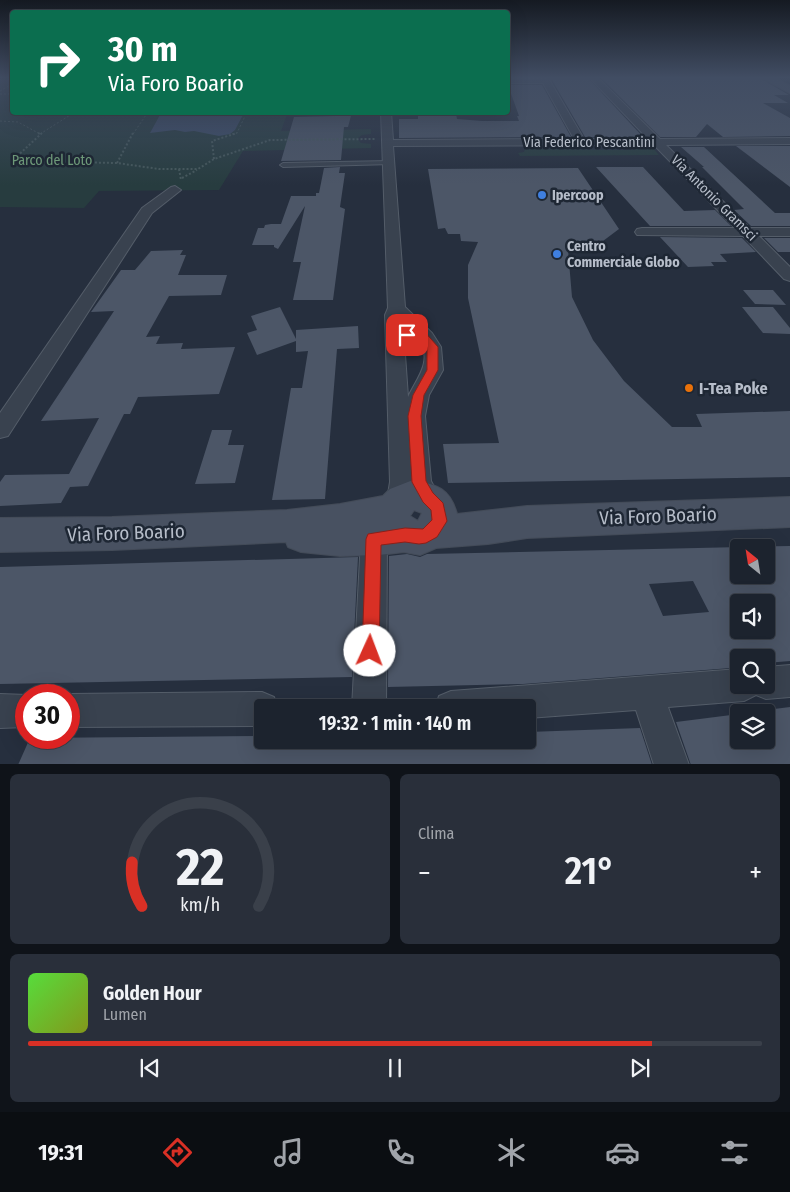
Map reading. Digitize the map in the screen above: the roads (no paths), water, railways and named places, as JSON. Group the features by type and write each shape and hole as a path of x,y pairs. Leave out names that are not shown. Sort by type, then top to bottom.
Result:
{"street":[{"path":"564,114 581,142"},
{"name":"Via Antonio Gramsci","path":"629,114 790,276"},
{"path":"371,699 410,517 402,482 407,417 396,376 394,315 397,308 386,115"},
{"name":"Via Federico Pescantini","path":"388,141 790,141"},
{"path":"0,430 147,211 178,184"},
{"path":"642,232 790,232"},
{"path":"397,308 432,347 433,370 407,417"},
{"path":"395,336 420,333"},
{"path":"396,376 426,382"},
{"name":"Via Foro Boario","path":"0,535 52,536 253,529 325,539 410,517 488,528 527,522 790,512"},
{"path":"775,682 790,681"},
{"path":"536,701 730,686"},
{"path":"647,693 672,764"},
{"path":"80,710 254,709"},
{"path":"0,711 15,711"}],"lane":[{"path":"283,165 390,163"}],"water":[{"path":"160,115 243,115 235,130 230,134 219,136 194,131 175,130 150,133"}],"place":[{"name":"Ipercoop","path":"542,195"},
{"name":"Centro Commerciale Globo","path":"557,254"},
{"name":"I-Tea Poke","path":"689,388"}],"park label":[{"name":"Parco del Loto","path":"52,160"}]}
